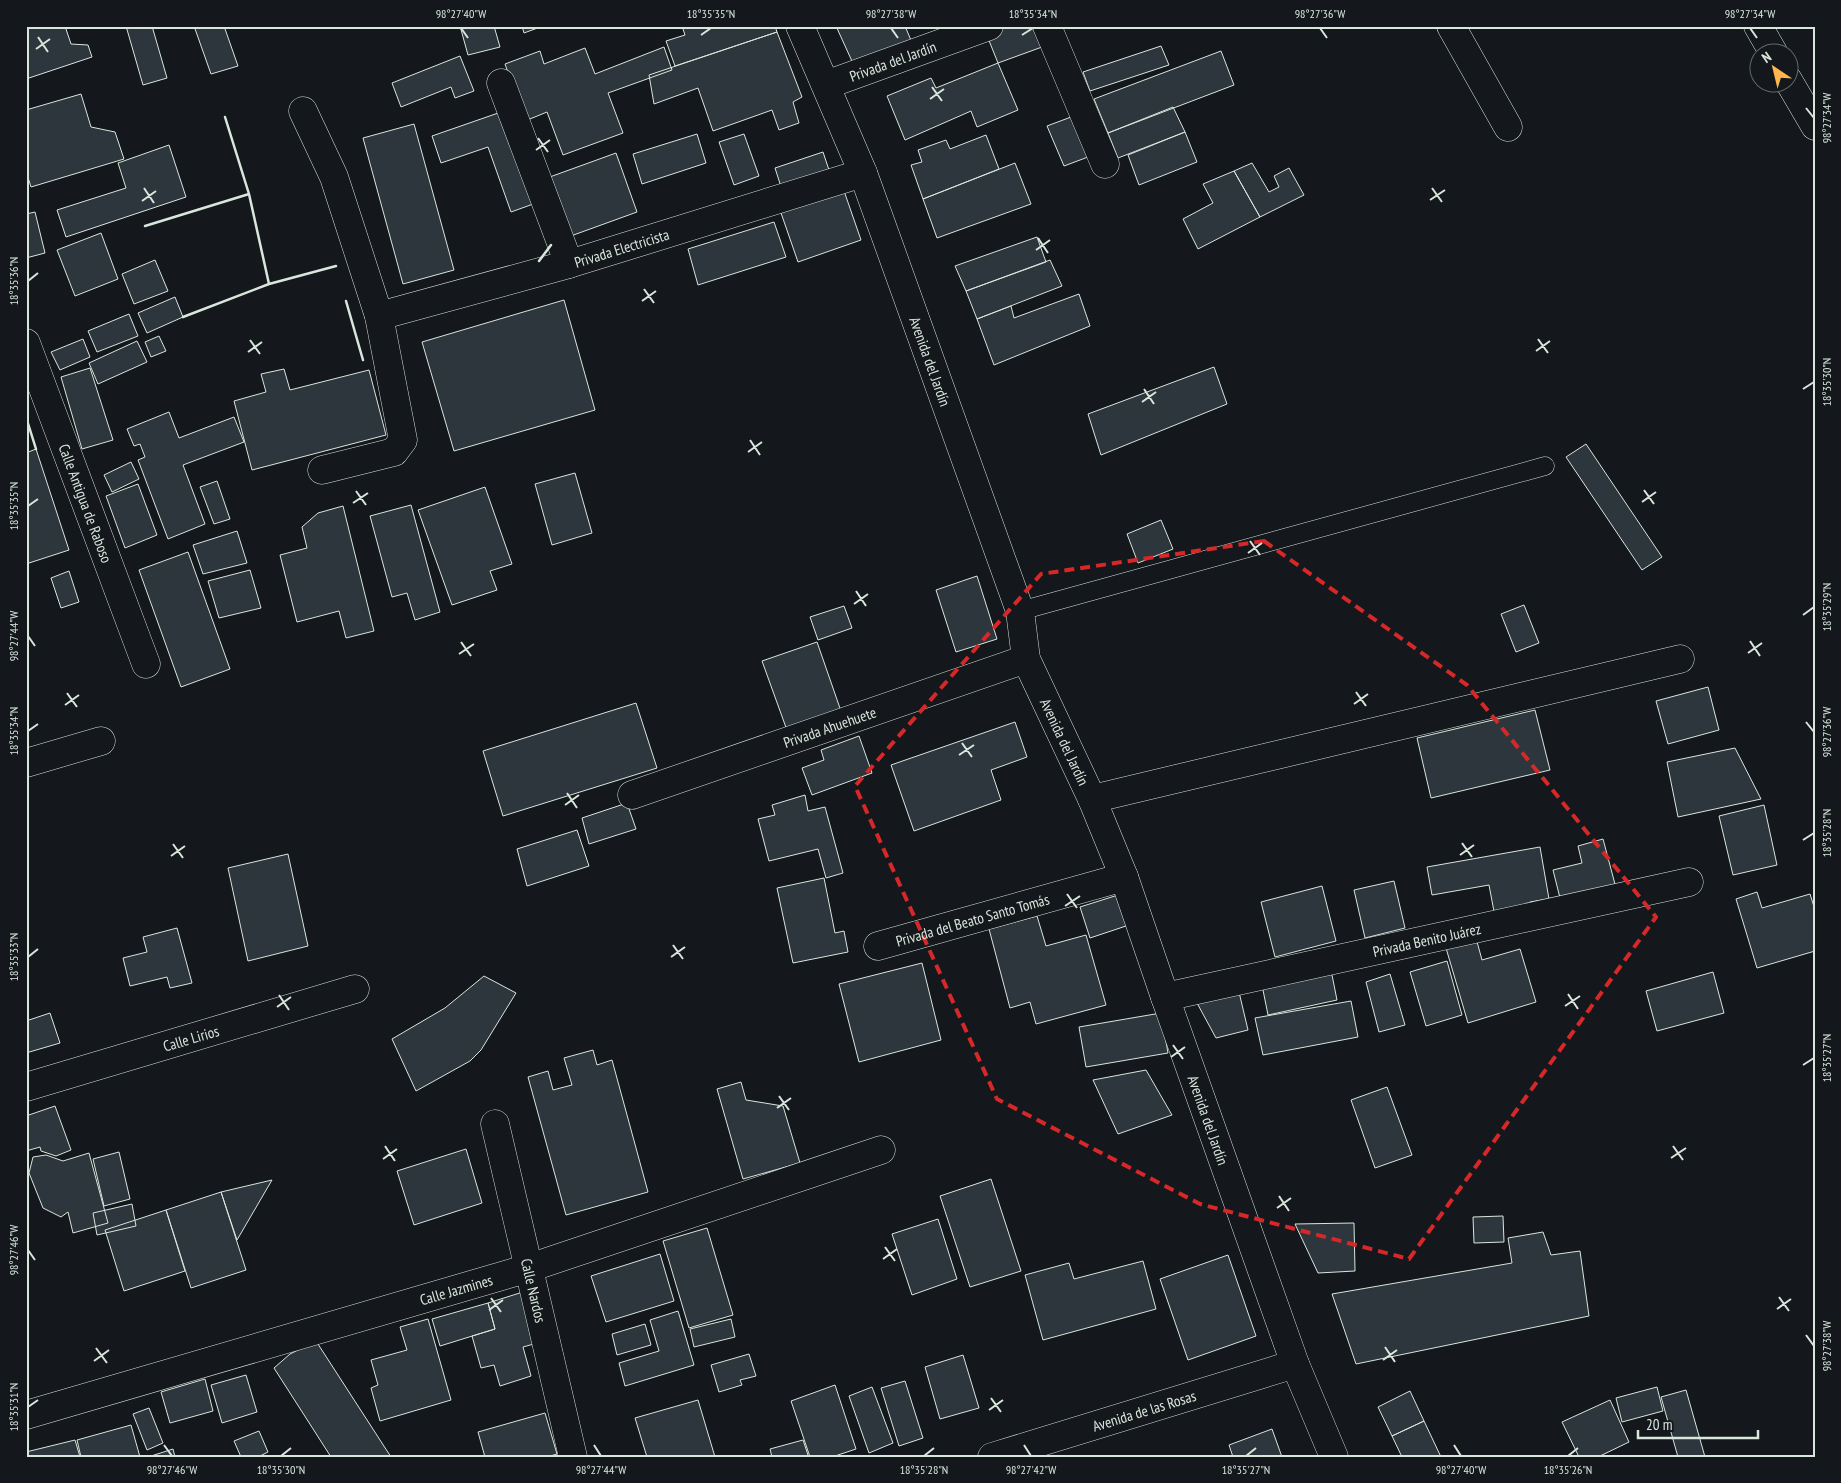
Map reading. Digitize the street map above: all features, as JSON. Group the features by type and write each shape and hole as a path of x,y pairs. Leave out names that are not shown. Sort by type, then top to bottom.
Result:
{"street":[{"name":"Avenida del Jardín","path":"800,26 863,174 1020,610 1026,659 1092,799 1124,877 1295,1364 1334,1457"},
{"name":"Privada del Jardín","path":"826,86 989,26"},
{"path":"1047,26 1105,164"},
{"path":"1451,26 1508,127"},
{"path":"1758,26 1767,42"},
{"path":"501,83 569,264"},
{"path":"1795,92 1815,126"},
{"path":"303,111 334,177 379,316 403,440 394,452 322,470"},
{"name":"Privada Electricista","path":"379,316 569,264 863,174"},
{"name":"Calle Antigua de Raboso","path":"26,343 146,664"},
{"name":"Privada Ahuehuete","path":"632,795 1026,659"},
{"path":"1092,799 1680,659"},
{"path":"26,763 101,741"},
{"name":"Privada del Beato Santo Tomás","path":"878,946 1124,877"},
{"name":"Privada Benito Juárez","path":"1165,998 1689,882"},
{"name":"Calle Lirios","path":"26,1087 355,989"},
{"name":"Calle Nardos","path":"495,1124 573,1457"},
{"name":"Calle Jazmines","path":"26,1415 529,1268 881,1150"},
{"name":"Avenida de las Rosas","path":"992,1457 1295,1364"}],"lane":[{"path":"1020,610 1545,466"}],"highlighted area":[{"path":"1264,541 1467,685 1656,917 1409,1259 1200,1204 997,1099 855,786 1041,574"}],"building":[{"path":"26,26 65,26 71,44 88,45 92,57 26,79"},
{"path":"126,26 152,26 167,78 143,85"},
{"path":"194,26 224,26 238,66 211,74"},
{"path":"460,26 494,26 500,47 468,55"},
{"path":"522,26 543,26 524,33"},
{"path":"682,26 775,26 777,32 675,66 666,41 685,35"},
{"path":"836,26 905,26 913,45 856,70"},
{"path":"1004,26 1032,26 1042,47 998,63 986,33"},
{"path":"777,32 802,97 793,102 799,123 779,130 772,110 713,131 698,88 654,104 649,75"},
{"path":"1161,46 1169,65 1090,91 1083,72"},
{"path":"664,47 672,70 608,93 623,133 563,155 547,112 525,121 505,64 540,51 544,64 585,48 595,74"},
{"path":"1221,51 1234,85 1108,133 1094,99"},
{"path":"460,56 474,91 455,98 451,87 401,107 392,83"},
{"path":"998,63 1018,110 977,127 971,111 905,140 887,96 931,78 936,88"},
{"path":"81,94 91,127 115,132 124,159 31,187 26,171 26,143 28,143 26,136 26,110"},
{"path":"1173,107 1185,132 1118,158 1108,133"},
{"path":"504,111 536,203 511,212 488,147 441,163 432,136"},
{"path":"1079,114 1096,154 1064,166 1047,126"},
{"path":"414,124 454,270 403,284 363,138"},
{"path":"1185,132 1197,162 1139,185 1128,155"},
{"path":"697,134 706,163 642,184 633,154"},
{"path":"744,134 759,176 734,185 719,142"},
{"path":"986,135 999,169 923,199 911,165 922,162 918,150 946,140 950,149"},
{"path":"169,145 186,197 66,237 57,210 126,188 118,163"},
{"path":"823,152 831,176 783,193 775,168"},
{"path":"616,153 637,212 568,237 547,178"},
{"path":"1015,163 1031,204 937,238 923,199"},
{"path":"1252,163 1269,192 1279,187 1274,176 1289,168 1304,195 1260,217 1234,171"},
{"path":"1234,171 1260,217 1198,249 1183,219 1213,203 1203,184"},
{"path":"843,188 861,240 798,262 780,210"},
{"path":"35,212 45,253 26,258 26,214"},
{"path":"774,222 786,257 698,285 688,249"},
{"path":"101,233 118,279 75,296 57,250"},
{"path":"1037,237 1046,262 966,291 955,266"},
{"path":"155,260 168,291 134,304 122,274"},
{"path":"1050,260 1062,286 977,319 966,291"},
{"path":"1079,294 1090,326 994,365 977,319 1011,306 1014,318"},
{"path":"175,297 183,317 147,333 138,313"},
{"path":"564,300 595,410 454,451 422,342"},
{"path":"129,314 138,336 97,352 88,331"},
{"path":"159,336 166,351 151,357 145,342"},
{"path":"83,339 90,357 60,370 51,352"},
{"path":"137,341 147,362 98,384 89,363"},
{"path":"1214,367 1227,404 1101,455 1088,414"},
{"path":"90,368 113,440 82,449 61,377"},
{"path":"284,369 290,390 369,370 386,435 252,470 234,401 266,392 261,374"},
{"path":"169,412 179,438 234,417 244,442 183,465 205,524 168,539 138,460 145,457 140,444 134,446 127,429"},
{"path":"1586,444 1662,557 1642,570 1566,457"},
{"path":"36,449 69,550 26,564 26,453"},
{"path":"131,462 139,479 112,492 104,475"},
{"path":"575,473 592,533 552,545 535,484"},
{"path":"217,481 230,519 214,524 200,487"},
{"path":"138,484 157,535 125,548 106,496"},
{"path":"485,487 512,564 490,571 497,590 452,605 418,510"},
{"path":"411,505 440,612 415,620 407,593 392,597 370,516"},
{"path":"343,506 374,631 346,638 339,611 297,622 280,555 307,548 302,527 318,513"},
{"path":"1161,520 1173,549 1138,563 1127,534"},
{"path":"237,531 247,563 203,574 193,545"},
{"path":"188,552 230,669 181,687 139,570"},
{"path":"250,570 261,608 219,618 208,581"},
{"path":"69,571 79,602 61,608 51,578"},
{"path":"977,576 997,639 956,652 936,590"},
{"path":"1524,605 1539,643 1516,652 1501,614"},
{"path":"844,606 852,628 818,640 810,617"},
{"path":"817,642 842,714 788,733 762,661"},
{"path":"1708,687 1719,730 1668,744 1656,701"},
{"path":"636,703 657,768 503,816 483,751"},
{"path":"1535,710 1550,770 1431,798 1417,738"},
{"path":"1015,722 1027,757 991,770 1001,800 914,831 891,765"},
{"path":"859,736 872,773 812,795 802,768 824,760 821,750"},
{"path":"1735,748 1761,799 1678,817 1667,762"},
{"path":"805,795 808,811 825,807 843,873 826,878 818,849 769,861 758,819 775,815 772,805"},
{"path":"627,803 636,829 589,844 582,818"},
{"path":"1764,805 1777,865 1733,875 1719,816"},
{"path":"577,830 589,866 527,886 517,849"},
{"path":"1603,839 1616,888 1561,902 1553,870 1582,863 1578,846"},
{"path":"1540,847 1549,899 1530,902 1533,915 1496,922 1489,885 1432,895 1427,867"},
{"path":"288,854 308,946 248,961 228,868"},
{"path":"824,878 835,933 844,931 848,952 793,963 777,888"},
{"path":"1394,881 1405,928 1365,938 1354,890"},
{"path":"1322,886 1336,941 1275,957 1261,902"},
{"path":"1757,892 1762,908 1810,894 1815,910 1815,951 1757,968 1736,899"},
{"path":"1118,895 1129,925 1090,938 1080,907"},
{"path":"1037,916 1046,946 1086,935 1106,1005 1036,1024 1030,1002 1010,1008 989,929"},
{"path":"177,928 192,983 170,988 167,977 130,986 123,958 147,952 143,937"},
{"path":"1476,938 1482,960 1520,949 1536,1002 1468,1023 1446,948"},
{"path":"1447,961 1462,1015 1426,1026 1410,972"},
{"path":"922,963 941,1040 859,1062 839,984"},
{"path":"1330,965 1337,1000 1268,1015 1261,980"},
{"path":"1713,972 1724,1013 1657,1031 1646,991"},
{"path":"1390,974 1405,1025 1379,1032 1366,982"},
{"path":"484,976 516,993 481,1050 470,1061 416,1091 392,1039 445,1008"},
{"path":"1239,992 1248,1030 1216,1038 1197,1003"},
{"path":"1351,1001 1358,1037 1263,1055 1255,1018"},
{"path":"50,1013 60,1043 26,1053 26,1021"},
{"path":"1161,1013 1168,1053 1086,1067 1079,1027"},
{"path":"593,1050 597,1065 612,1060 648,1192 566,1215 528,1077 548,1071 553,1090 572,1085 564,1058"},
{"path":"1146,1070 1172,1115 1118,1134 1093,1080"},
{"path":"741,1082 746,1100 783,1106 800,1163 743,1179 717,1089"},
{"path":"1387,1087 1412,1155 1375,1168 1351,1100"},
{"path":"55,1106 71,1150 56,1156 41,1151 40,1147 26,1151 26,1116"},
{"path":"466,1149 482,1203 414,1225 397,1171"},
{"path":"119,1152 130,1199 104,1206 93,1159"},
{"path":"89,1153 108,1223 73,1233 68,1212 61,1217 43,1208 29,1173 33,1157 46,1155 63,1161"},
{"path":"991,1179 1021,1271 970,1287 940,1196"},
{"path":"272,1180 237,1240 221,1192"},
{"path":"221,1192 246,1270 191,1288 166,1210"},
{"path":"132,1204 136,1226 97,1235 93,1213"},
{"path":"166,1210 185,1271 124,1291 105,1230"},
{"path":"1503,1216 1504,1242 1474,1243 1473,1217"},
{"path":"938,1219 957,1279 912,1295 892,1234"},
{"path":"1354,1223 1355,1271 1318,1273 1295,1224"},
{"path":"707,1228 733,1315 689,1328 663,1241"},
{"path":"1543,1232 1551,1255 1580,1251 1589,1316 1356,1364 1332,1294 1512,1263 1508,1238"},
{"path":"660,1254 674,1301 606,1322 591,1276"},
{"path":"1228,1255 1256,1336 1188,1360 1160,1279"},
{"path":"1143,1261 1156,1309 1043,1340 1025,1275 1069,1263 1074,1279"},
{"path":"526,1291 541,1342 523,1347 531,1376 500,1386 494,1365 481,1368 472,1336 495,1329 488,1303"},
{"path":"488,1303 495,1329 440,1346 432,1319"},
{"path":"678,1311 694,1365 625,1386 619,1363 659,1351 650,1320"},
{"path":"428,1319 451,1400 380,1421 371,1388 378,1385 371,1360 407,1350 400,1327"},
{"path":"731,1319 735,1337 694,1347 690,1329"},
{"path":"645,1324 651,1345 617,1355 612,1334"},
{"path":"316,1341 391,1457 331,1457 274,1368 290,1354"},
{"path":"749,1354 756,1376 740,1380 742,1385 719,1392 711,1365"},
{"path":"963,1355 979,1408 940,1419 925,1367"},
{"path":"246,1375 257,1412 222,1423 211,1385"},
{"path":"205,1379 213,1411 170,1423 161,1392"},
{"path":"905,1381 923,1438 899,1446 881,1388"},
{"path":"835,1385 856,1449 832,1457 810,1457 791,1401"},
{"path":"872,1387 893,1443 869,1453 849,1396"},
{"path":"1657,1387 1663,1411 1622,1422 1616,1398"},
{"path":"1686,1390 1705,1457 1678,1457 1661,1397"},
{"path":"1410,1391 1424,1421 1392,1436 1378,1407"},
{"path":"698,1400 715,1457 647,1457 635,1418"},
{"path":"1610,1400 1629,1442 1598,1457 1579,1457 1562,1422"},
{"path":"149,1408 163,1443 147,1450 133,1414"},
{"path":"545,1413 557,1454 547,1457 485,1457 478,1432"},
{"path":"1424,1421 1441,1457 1402,1457 1392,1436"},
{"path":"131,1425 140,1457 81,1457 77,1440"},
{"path":"1272,1429 1282,1457 1233,1457 1229,1445"},
{"path":"259,1431 268,1452 258,1457 241,1457 234,1441"},
{"path":"75,1440 80,1457 26,1457 26,1452"},
{"path":"803,1440 808,1455 803,1457 772,1457 770,1449"},
{"path":"173,1449 175,1457 148,1457"}],"wall":[{"path":"225,117 249,194 269,284"},
{"path":"145,226 249,194"},
{"path":"539,261 551,245"},
{"path":"183,317 269,284 336,266"},
{"path":"346,301 363,360"},
{"path":"26,417 36,449"}]}
